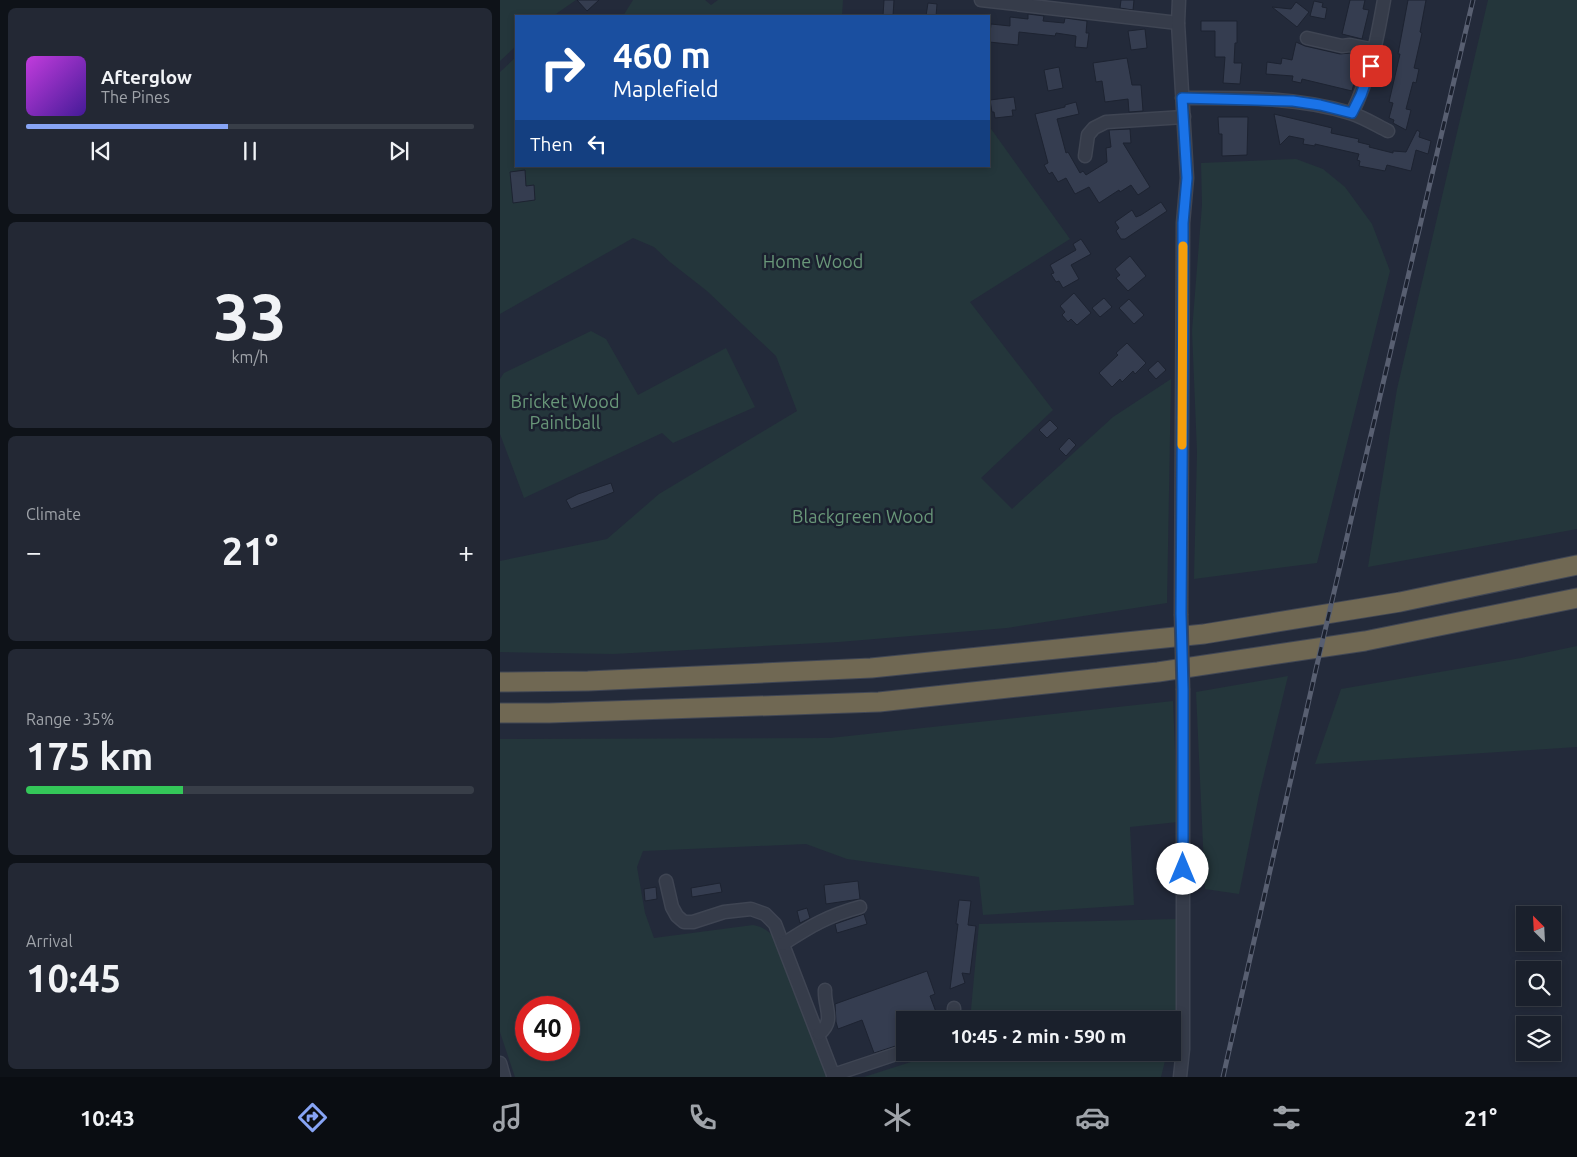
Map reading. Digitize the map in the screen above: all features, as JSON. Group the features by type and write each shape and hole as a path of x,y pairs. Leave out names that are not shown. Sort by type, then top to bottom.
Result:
{"highway":[{"path":"500,682 588,681 871,668 1194,635 1400,602 1577,565"},
{"path":"500,712 549,713 889,701 1158,672 1365,641 1577,598"}],"street":[{"path":"981,0 1178,23"},
{"path":"1179,0 1178,23 1187,178 1183,223 1181,614 1183,690 1183,1049 1180,1077"},
{"path":"1352,113 1361,95 1375,50 1384,0"},
{"path":"1306,38 1342,46 1350,44 1375,50"},
{"path":"1182,98 1293,101 1320,105 1352,113 1388,132"},
{"path":"1085,156 1088,135 1094,128 1106,122 1184,116"},
{"path":"666,881 672,908 684,922 693,922 724,912 751,909 765,914 775,924 834,1076 896,1054"},
{"path":"783,944 815,923 837,913 860,907"},
{"path":"819,1034 825,1029 829,1014 825,990"},
{"path":"500,1063 504,1077"}],"green space":[{"path":"500,0 576,0 554,15 515,15 515,47 500,61"},
{"path":"633,0 705,0 711,5 718,0 843,0 842,15 624,15"},
{"path":"1488,0 1577,0 1577,529 1368,567 1397,389"},
{"name":"Blackgreen Wood","path":"515,58 515,167 990,167 990,127 1070,239 970,302 1053,410 981,478 1012,509 1113,417 1171,379 1167,603 1007,628 839,642 613,654 500,652 500,561 607,539 659,494 797,411 776,356 707,291 654,247 633,238 500,314 500,72"},
{"path":"1296,159 1323,169 1345,187 1372,224 1390,271 1317,563 1194,579 1197,452 1192,331 1202,205 1201,163"},
{"name":"Bricket Wood Paintball","path":"591,331 606,339 638,395 726,348 755,407 673,443 662,433 524,498 500,434 500,379 504,373"},
{"path":"1577,646 1577,747 1315,764 1341,689 1521,658"},
{"path":"1288,676 1259,795 1239,894 1205,889 1196,692"},
{"path":"1173,701 1178,822 1130,827 1134,905 983,915 979,877 847,859 806,844 643,851 637,867 645,913 654,938 753,925 764,929 777,941 827,1077 515,1077 500,1032 500,739 830,738"},
{"path":"1178,919 1176,1011 971,1011 979,924"},
{"path":"914,1061 1165,1061 1161,1077 864,1077"}],"building":[{"path":"577,0 599,0 587,11"},
{"path":"884,0 894,0 893,15 883,15"},
{"path":"1121,0 1134,0 1133,10 1120,8"},
{"path":"1350,0 1365,0 1363,9 1369,10 1362,39 1342,34"},
{"path":"1408,0 1426,0 1420,32 1422,33 1414,68 1419,69 1416,83 1413,82 1406,109 1411,110 1406,130 1393,123 1394,120 1389,118 1393,103 1389,102 1400,54 1398,54"},
{"path":"1314,1 1323,3 1322,7 1327,8 1325,19 1310,16"},
{"path":"1296,2 1309,12 1297,27 1272,7 1291,9"},
{"path":"928,3 937,4 936,15 926,15"},
{"path":"1028,14 1044,16 1043,21 1064,23 1065,18 1087,21 1086,33 1089,33 1087,48 1075,47 1076,36 1056,33 1055,36 1019,32 1018,45 990,42 991,24 1010,26 1010,17 1028,19"},
{"path":"1201,21 1237,21 1237,43 1235,43 1234,63 1242,63 1240,84 1223,83 1225,57 1215,57 1215,31 1201,31"},
{"path":"1145,29 1147,48 1131,50 1128,31"},
{"path":"1296,42 1340,54 1361,55 1352,91 1302,79 1301,83 1292,81 1293,76 1266,74 1267,62 1281,64 1282,58 1292,60"},
{"path":"1127,58 1132,85 1141,85 1143,111 1129,112 1128,99 1105,102 1102,81 1096,82 1093,63"},
{"path":"1059,67 1063,88 1048,91 1044,70"},
{"path":"1014,97 1016,110 1012,110 1013,116 995,118 990,100"},
{"path":"1076,102 1079,114 1057,119 1066,153 1068,152 1080,173 1083,171 1086,175 1107,162 1106,148 1111,147 1109,130 1130,129 1131,143 1123,143 1150,187 1138,195 1131,185 1120,192 1119,190 1099,203 1089,187 1075,194 1066,178 1058,182 1052,172 1049,174 1044,165 1048,163 1035,114 1065,107 1065,105"},
{"path":"1274,114 1332,128 1331,133 1359,139 1358,142 1370,145 1369,147 1393,153 1393,151 1406,152 1417,130 1420,132 1419,137 1431,141 1428,154 1416,150 1411,171 1387,165 1385,171 1359,166 1360,161 1357,160 1359,154 1315,144 1315,146 1303,144 1304,139 1289,136 1280,145"},
{"path":"1218,117 1248,117 1247,155 1222,156 1222,134 1219,134"},
{"path":"525,170 526,186 534,185 535,200 513,203 510,172"},
{"path":"1161,202 1167,211 1125,239 1121,239 1116,231 1119,228 1115,222 1132,210 1136,217"},
{"path":"1081,239 1091,254 1071,265 1079,279 1063,288 1059,281 1056,282 1051,274 1054,273 1050,265 1076,250 1073,244"},
{"path":"1130,256 1146,276 1128,291 1116,278 1120,275 1115,269"},
{"path":"1074,293 1091,313 1077,325 1071,319 1068,322 1062,315 1065,312 1060,306"},
{"path":"1104,298 1112,307 1100,317 1092,308"},
{"path":"1129,299 1144,315 1134,324 1119,308"},
{"path":"1127,343 1146,363 1135,374 1133,371 1122,382 1120,379 1112,387 1099,373 1118,355 1116,353"},
{"path":"1158,361 1166,370 1156,379 1148,370"},
{"path":"1050,420 1058,428 1047,438 1039,430"},
{"path":"1069,438 1076,445 1066,456 1059,449"},
{"path":"611,483 614,492 571,509 566,500 578,494"},
{"path":"1166,847 1175,847 1175,872 1165,871"},
{"path":"858,881 860,899 826,904 824,885"},
{"path":"720,883 722,892 692,897 691,888"},
{"path":"656,887 657,899 645,901 644,889"},
{"path":"959,900 971,901 968,925 976,926 970,974 962,973 965,983 950,989 958,924 956,924"},
{"path":"807,908 810,918 800,923 797,911"},
{"path":"864,914 867,924 837,933 835,924"},
{"path":"927,971 935,994 930,996 936,1011 896,1011 896,1046 874,1053 862,1020 838,1029 835,1004"}],"railway":[{"path":"1223,1077 1316,669 1473,0"}],"slow traffic":[{"path":"1182,445 1183,246"}],"route":[{"path":"1183,869 1181,614 1183,223 1187,178 1182,98 1293,101 1352,113 1361,95 1371,66"}],"park label":[{"name":"Home Wood","path":"813,261"}]}
